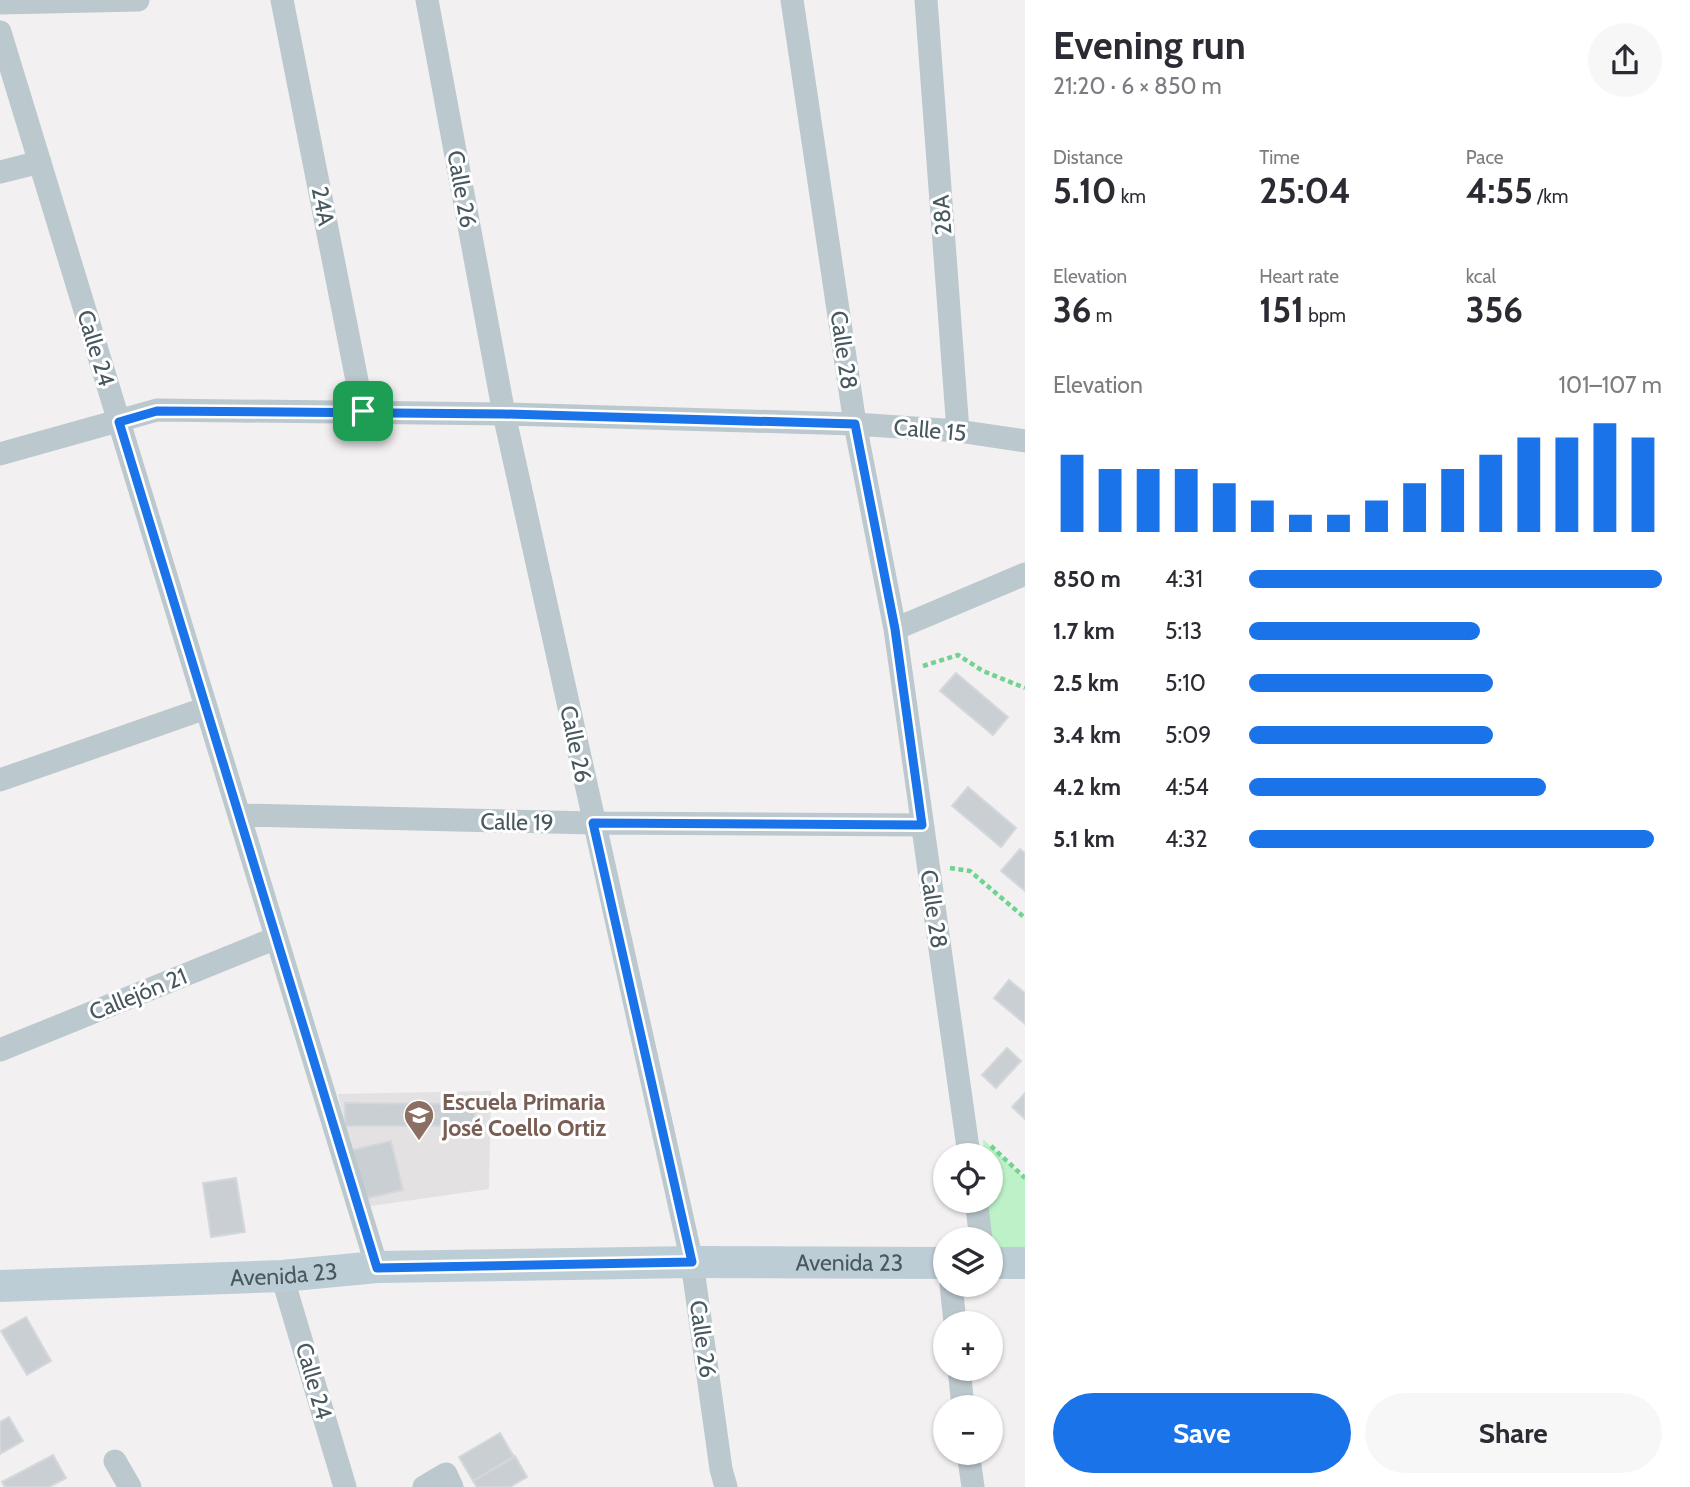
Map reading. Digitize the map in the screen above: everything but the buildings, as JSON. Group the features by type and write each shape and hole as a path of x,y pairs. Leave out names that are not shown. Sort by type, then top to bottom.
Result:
{"main road":[{"name":"Avenida 23","path":"0,1286 282,1276 377,1268 692,1262 933,1264"},
{"path":"1003,1263 1025,1263"}],"street":[{"path":"0,3 138,0"},
{"name":"24A","path":"282,0 363,411"},
{"name":"Calle 26","path":"427,0 504,414 692,1262 721,1469 726,1487"},
{"name":"Calle 28","path":"792,0 855,424 895,629 967,1143"},
{"name":"28A","path":"926,0 958,431"},
{"name":"Calle 24","path":"0,32 377,1268"},
{"path":"0,173 40,162"},
{"name":"Calle 15","path":"0,454 157,411 363,411 855,424 958,431 1025,441"},
{"path":"895,629 1025,574"},
{"path":"0,780 206,708"},
{"name":"Calle 19","path":"239,815 593,823 922,825"},
{"name":"Callejón 21","path":"0,1049 276,938"},
{"name":"Calle 24","path":"282,1276 345,1487"},
{"path":"115,1461 130,1487"},
{"path":"970,1465 973,1487"},
{"path":"424,1487 449,1481"}],"path":[{"path":"901,673 958,655 983,671 1025,688"},
{"path":"928,866 970,871 1025,918"},
{"path":"964,1122 1025,1178"}],"shaded area":[{"name":"Escuela Primaria José Coello Ortiz","path":"491,1091 489,1189 364,1207 338,1094"}],"green space":[{"path":"1003,1158 1025,1178 1025,1254 1003,1255 1003,1227 989,1227 988,1213 1003,1213"}],"place":[{"name":"Escuela Primaria José Coello Ortiz","path":"419,1142"}],"route":[{"path":"157,411 363,411 855,424 895,629 922,825 593,823 692,1262 377,1268 119,422 157,411"}]}
